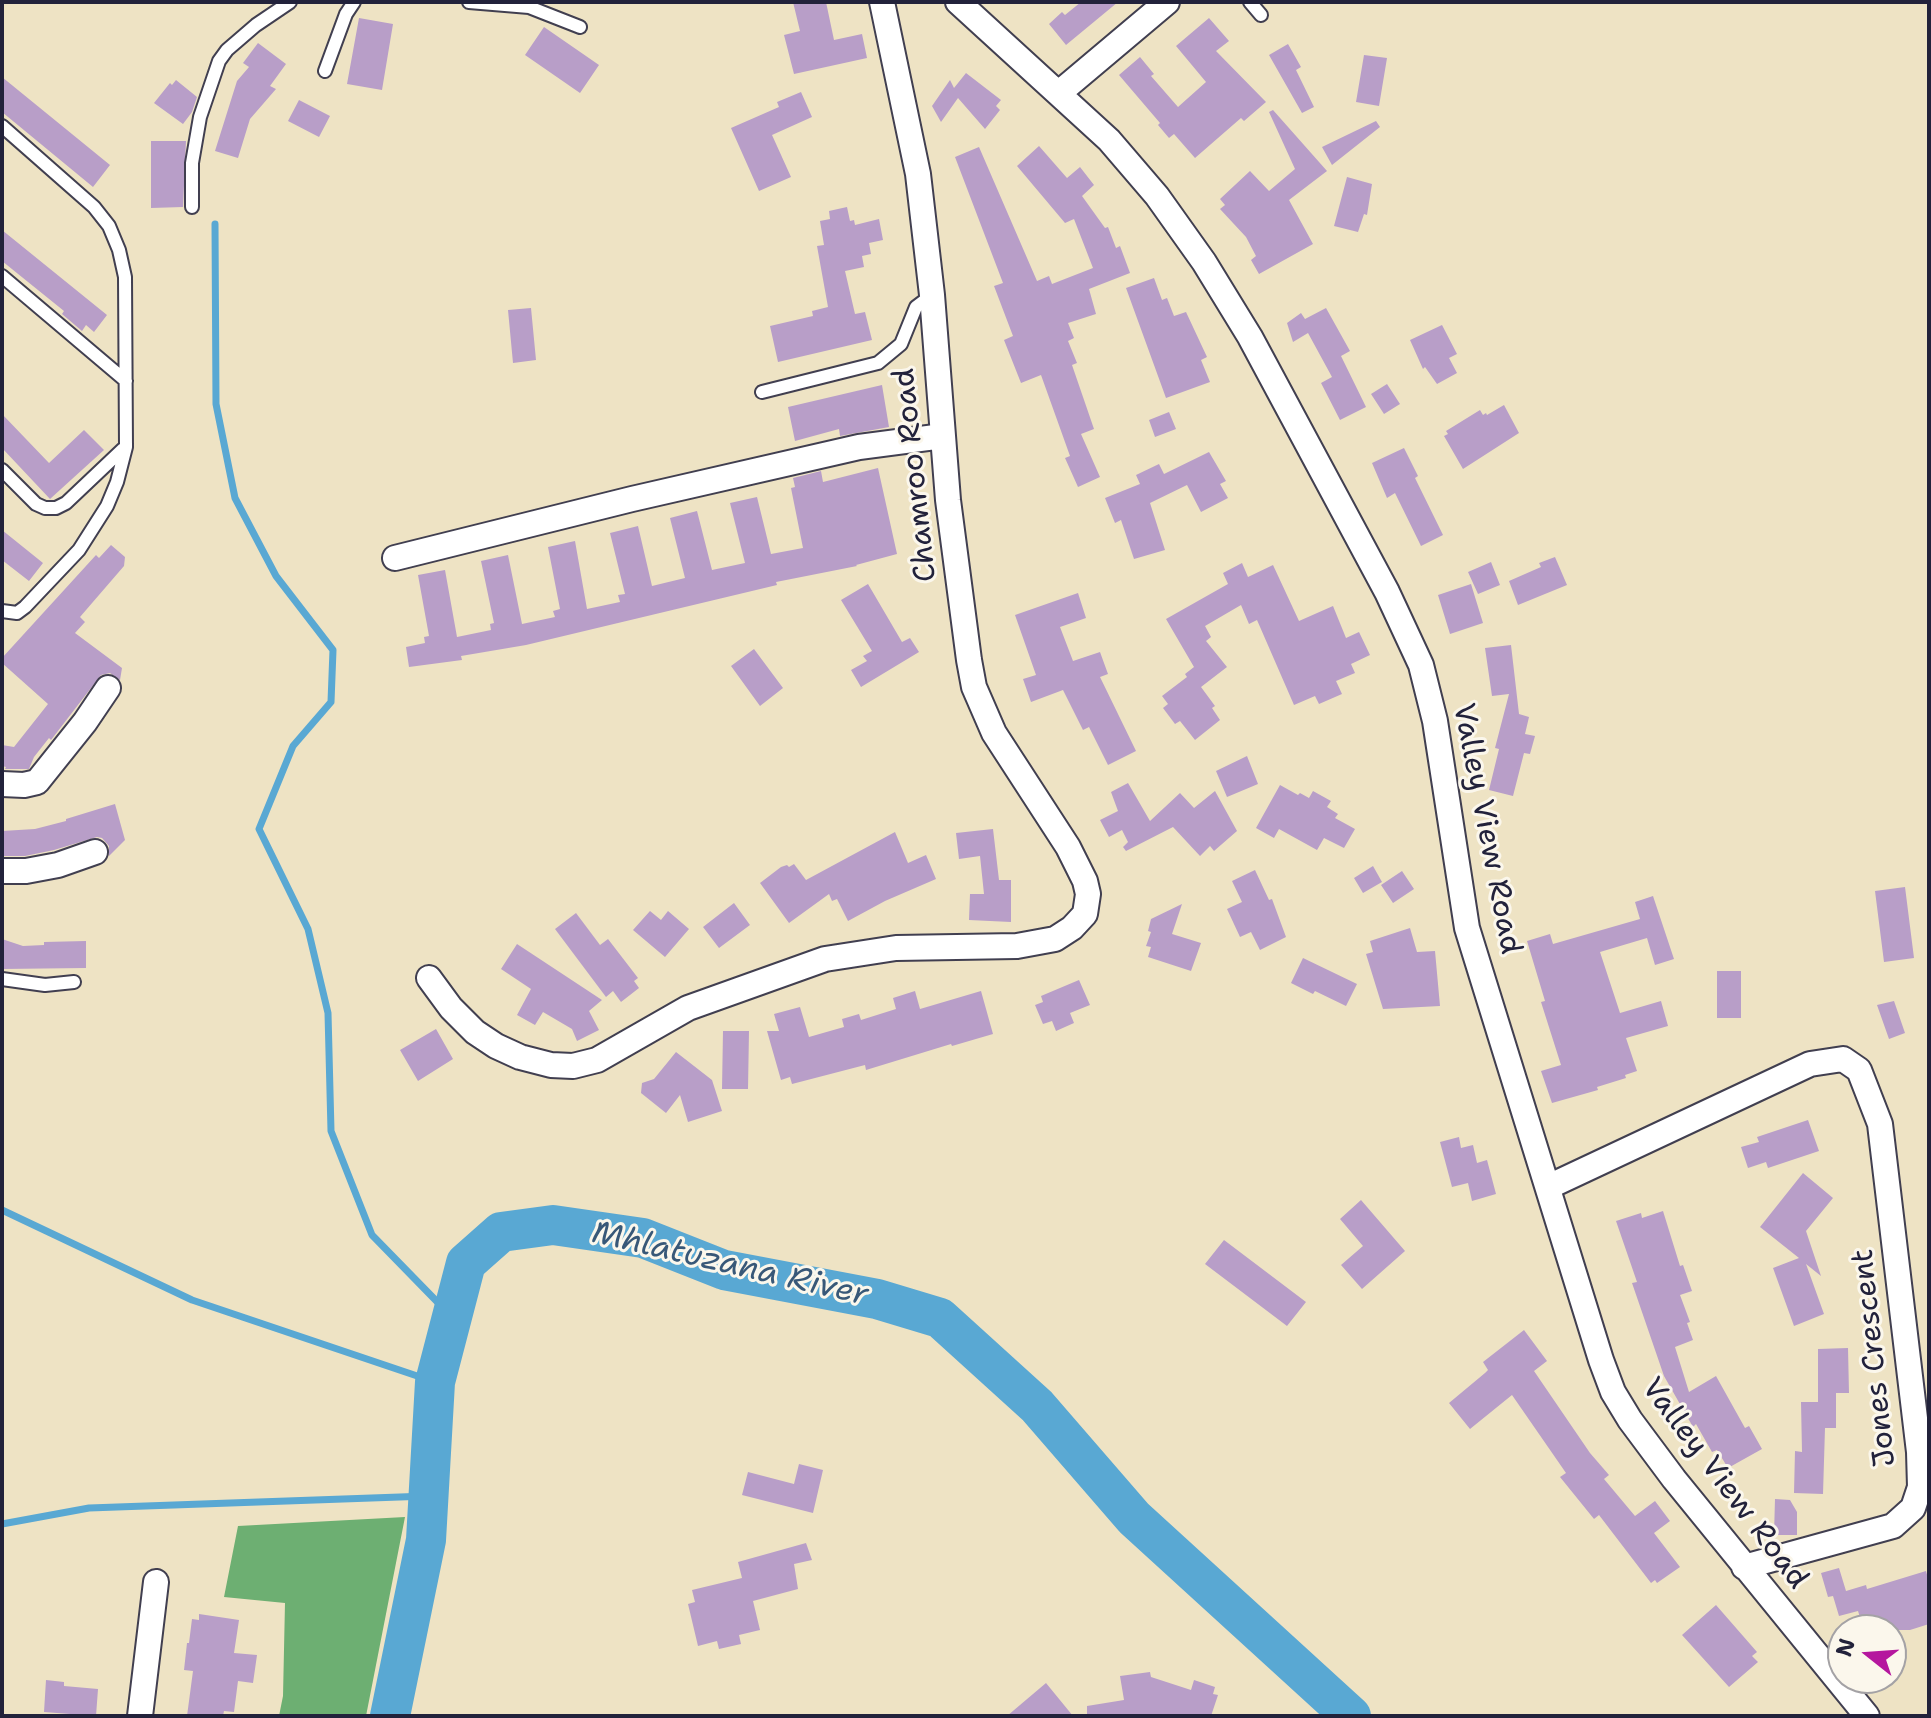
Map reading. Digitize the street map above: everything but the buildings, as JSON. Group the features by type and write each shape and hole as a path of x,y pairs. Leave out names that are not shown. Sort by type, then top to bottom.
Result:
{"street":[{"name":"Chamroo Road","path":"429,978 451,1008 475,1032 496,1046 541,1062 573,1066 597,1060 688,1008 825,959 896,948 1017,946 1055,939 1072,928 1085,914 1088,894 1085,881 1068,847 994,733 974,687 950,515 932,295 918,174 882,2"},
{"name":"Valley View Road","path":"958,2 1059,93 1118,151 1157,196 1204,262 1250,337 1387,592 1421,665 1435,721 1467,928 1613,1392 1657,1456 1744,1567 1867,1716"},
{"path":"1059,93 1167,2"},
{"path":"395,558 859,447 943,436"},
{"path":"2,784 37,782 69,744 108,688"},
{"path":"2,871 26,871 58,865 95,852"},
{"name":"Jones Crescent","path":"1548,1187 1810,1064 1843,1059 1859,1070 1880,1124 1919,1452 1920,1487 1913,1508 1893,1526 1744,1567"},
{"path":"140,1716 156,1582"}],"lane":[{"path":"192,207 192,163 200,117 219,61 256,25 290,2"},
{"path":"325,71 346,14 354,2"},
{"path":"469,2 529,7 580,27"},
{"path":"1250,2 1261,15"},
{"path":"2,126 71,184 109,226 125,277 126,381 126,447 107,506 79,550 25,607 17,613 2,611"},
{"path":"2,276 126,381"},
{"path":"762,392 878,363 901,344 916,307 932,295"},
{"path":"2,470 36,504 56,508 66,503 126,447"},
{"path":"2,979 45,985 74,982"}],"green space":[{"path":"405,1517 366,1716 279,1716 283,1696 285,1603 224,1597 238,1526"}],"waterway":[{"path":"215,224 216,404 235,498 276,576 333,650 331,702 293,746 259,829 308,929 328,1013 331,1131 372,1235 452,1317"},
{"path":"2,1210 192,1300 435,1382"},
{"name":"Mhlatuzana River","path":"390,1716 426,1540 435,1382 466,1263 501,1232 553,1225 643,1238 724,1270 877,1299 940,1318 1037,1406 1134,1518 1351,1716"},
{"path":"2,1524 89,1508 428,1496"}]}
